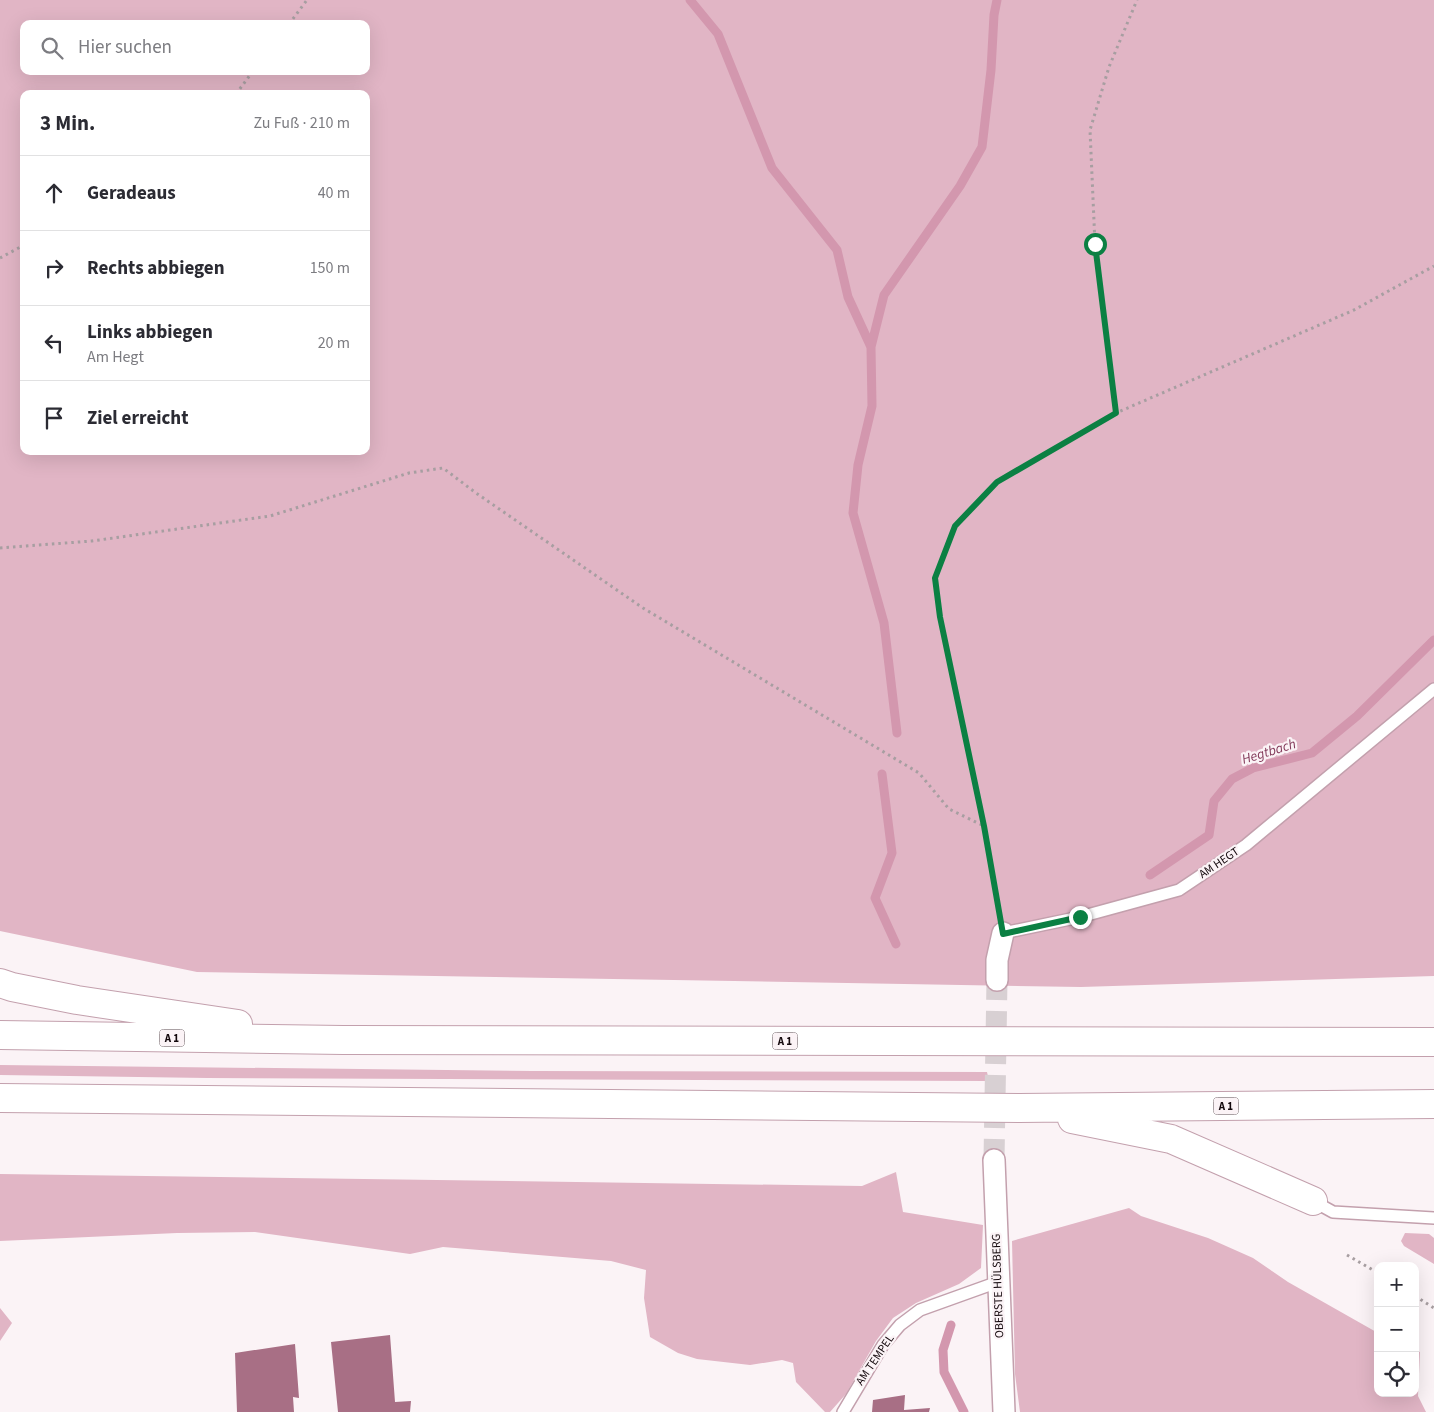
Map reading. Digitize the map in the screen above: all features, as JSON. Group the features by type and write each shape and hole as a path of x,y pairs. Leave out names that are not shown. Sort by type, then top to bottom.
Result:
{"highway":[{"path":"0,983 77,1000 343,1040"},
{"name":"A 1","path":"0,1036 343,1040 1434,1042"},
{"name":"A 1","path":"0,1098 1019,1108 1434,1104"},
{"path":"1019,1108 1171,1139 1313,1201"}],"street":[{"path":"997,980 996,960 1003,934"},
{"name":"OBERSTE HÜLSBERG","path":"994,1160 1004,1412"}],"lane":[{"name":"AM HEGT","path":"1003,934 1080,917 1180,890 1246,845 1434,689"},
{"path":"1313,1201 1333,1212 1434,1218"},
{"name":"AM TEMPEL","path":"843,1412 883,1345 900,1326 920,1310 998,1282"}],"path":[{"path":"292,20 307,0"},
{"path":"1116,413 1095,244 1090,130 1109,67 1137,0"},
{"path":"239,90 250,75"},
{"path":"0,258 20,247"},
{"path":"1003,934 984,826 940,617 935,578 955,526 997,482 1116,413 1354,310 1434,266"},
{"path":"0,548 92,541 270,516 410,473 443,468 476,493 643,608 919,773 949,809 984,826"},
{"path":"1347,1255 1374,1272"},
{"path":"1419,1299 1434,1308"}],"shaded area":[{"path":"0,0 1434,0 1434,976 1081,987 197,972 0,931"},
{"path":"0,1065 532,1071 987,1072 989,1081 207,1078 0,1075"},
{"path":"896,1172 903,1212 983,1225 981,1268 959,1284 916,1303 893,1318 876,1341 846,1394 830,1412 825,1412 796,1382 793,1363 782,1360 750,1365 697,1359 678,1353 650,1337 644,1298 646,1270 611,1261 443,1247 410,1254 255,1232 177,1233 0,1241 0,1174 862,1186"},
{"path":"1129,1208 1141,1216 1208,1238 1253,1258 1288,1282 1374,1331 1374,1397 1418,1397 1426,1412 1020,1412 1015,1374 1012,1241"},
{"path":"1405,1233 1429,1234 1434,1238 1434,1264 1404,1246 1401,1241"},
{"path":"0,1308 12,1323 0,1341"}],"building":[{"path":"390,1335 395,1402 411,1401 410,1412 338,1412 331,1342"},
{"path":"295,1344 299,1398 293,1397 294,1412 237,1412 235,1353"},
{"path":"905,1395 904,1410 930,1408 929,1412 872,1412 873,1400"}],"waterway":[{"path":"690,0 718,34 772,168 837,250 848,297 871,347"},
{"path":"897,733 884,623 853,513 858,465 872,406 871,347 884,295 960,186 982,147 997,0"},
{"name":"Hegtbach","path":"1150,875 1209,835 1214,801 1232,779 1253,768 1312,753 1357,716 1434,640"},
{"path":"882,774 892,853 875,898 896,944"},
{"name":"Hegtbach","path":"951,1325 943,1350 944,1372 964,1412"}],"tunnel":[{"path":"994,1160 997,980"}],"route":[{"path":"1080,917 1003,934 984,826 940,617 935,578 955,526 997,482 1116,413 1095,244"}]}
